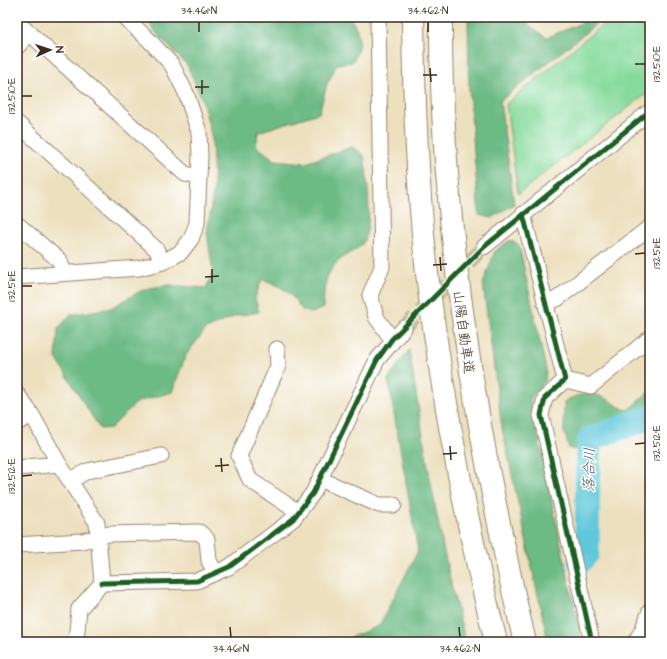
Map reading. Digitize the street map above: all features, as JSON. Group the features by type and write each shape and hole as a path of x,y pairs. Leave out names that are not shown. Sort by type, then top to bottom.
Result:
{"highway":[{"name":"山陽自動車道","path":"413,17 417,150 424,241 434,332 449,423 496,642"},
{"name":"山陽自動車道","path":"441,17 441,60 446,149 453,240 463,330 479,428 525,642"}],"street":[{"path":"17,277 139,268 163,262 181,252 191,239 197,223 199,132 186,93 172,65 149,40 124,17"},
{"path":"378,17 382,267 370,295 376,317 392,339"},
{"path":"17,22 184,174 199,176"},
{"path":"17,47 30,33"},
{"path":"484,246 650,111"},
{"path":"17,123 156,249 163,262"},
{"path":"523,214 565,380"},
{"path":"17,224 60,261 64,273"},
{"path":"545,303 557,299 650,227"},
{"path":"102,583 197,581 229,567 293,519 313,493 377,360 392,339 404,328"},
{"path":"565,380 591,386 650,338"},
{"path":"277,349 278,366 239,456 250,480 298,512"},
{"path":"565,380 545,398 541,415 592,642"},
{"path":"17,394 32,415 59,464 97,523 102,583 79,609 76,642"},
{"path":"17,423 32,415"},
{"path":"70,482 87,471 161,456"},
{"path":"17,468 59,464"},
{"path":"320,479 379,505 394,505"},
{"path":"17,545 82,541 110,534 199,532 207,539 209,561 216,573"},
{"path":"635,642 642,631 650,611"}],"green space":[{"path":"144,17 349,17 356,27 359,45 352,62 337,64 327,84 319,113 258,132 256,146 275,160 306,163 352,147 364,155 369,201 368,226 366,236 362,244 338,261 333,267 325,285 323,308 312,313 302,310 290,294 285,290 262,279 255,298 259,312 236,316 206,329 186,355 172,392 137,402 111,428 100,429 56,358 58,329 70,315 111,308 144,289 168,285 206,288 213,272 207,233 214,187 212,138 202,99 187,65 157,34"},
{"path":"468,17 519,17 546,38 595,17 605,17 500,101 514,204 492,218 479,215 469,89"},
{"path":"612,17 650,17 650,91 518,194 506,104"},
{"path":"510,240 519,245 546,369 545,381 530,399 582,642 548,642 502,428 483,284 495,251"},
{"path":"409,350 440,533 456,606 466,642 339,642 379,626 418,551 388,379"},
{"path":"650,391 650,412 589,434 582,452 569,448 564,432 564,402 580,395 591,394 603,397 628,410"}],"waterway":[{"name":"落合川","path":"580,561 587,553 588,457 590,439 650,417"}],"tunnel":[{"path":"404,328 484,247"}],"cycle path":[{"path":"102,583 197,581 229,567 293,519 313,493 377,360 392,339 484,247 650,111"},
{"path":"523,214 565,380 545,398 541,415 592,642"}]}
